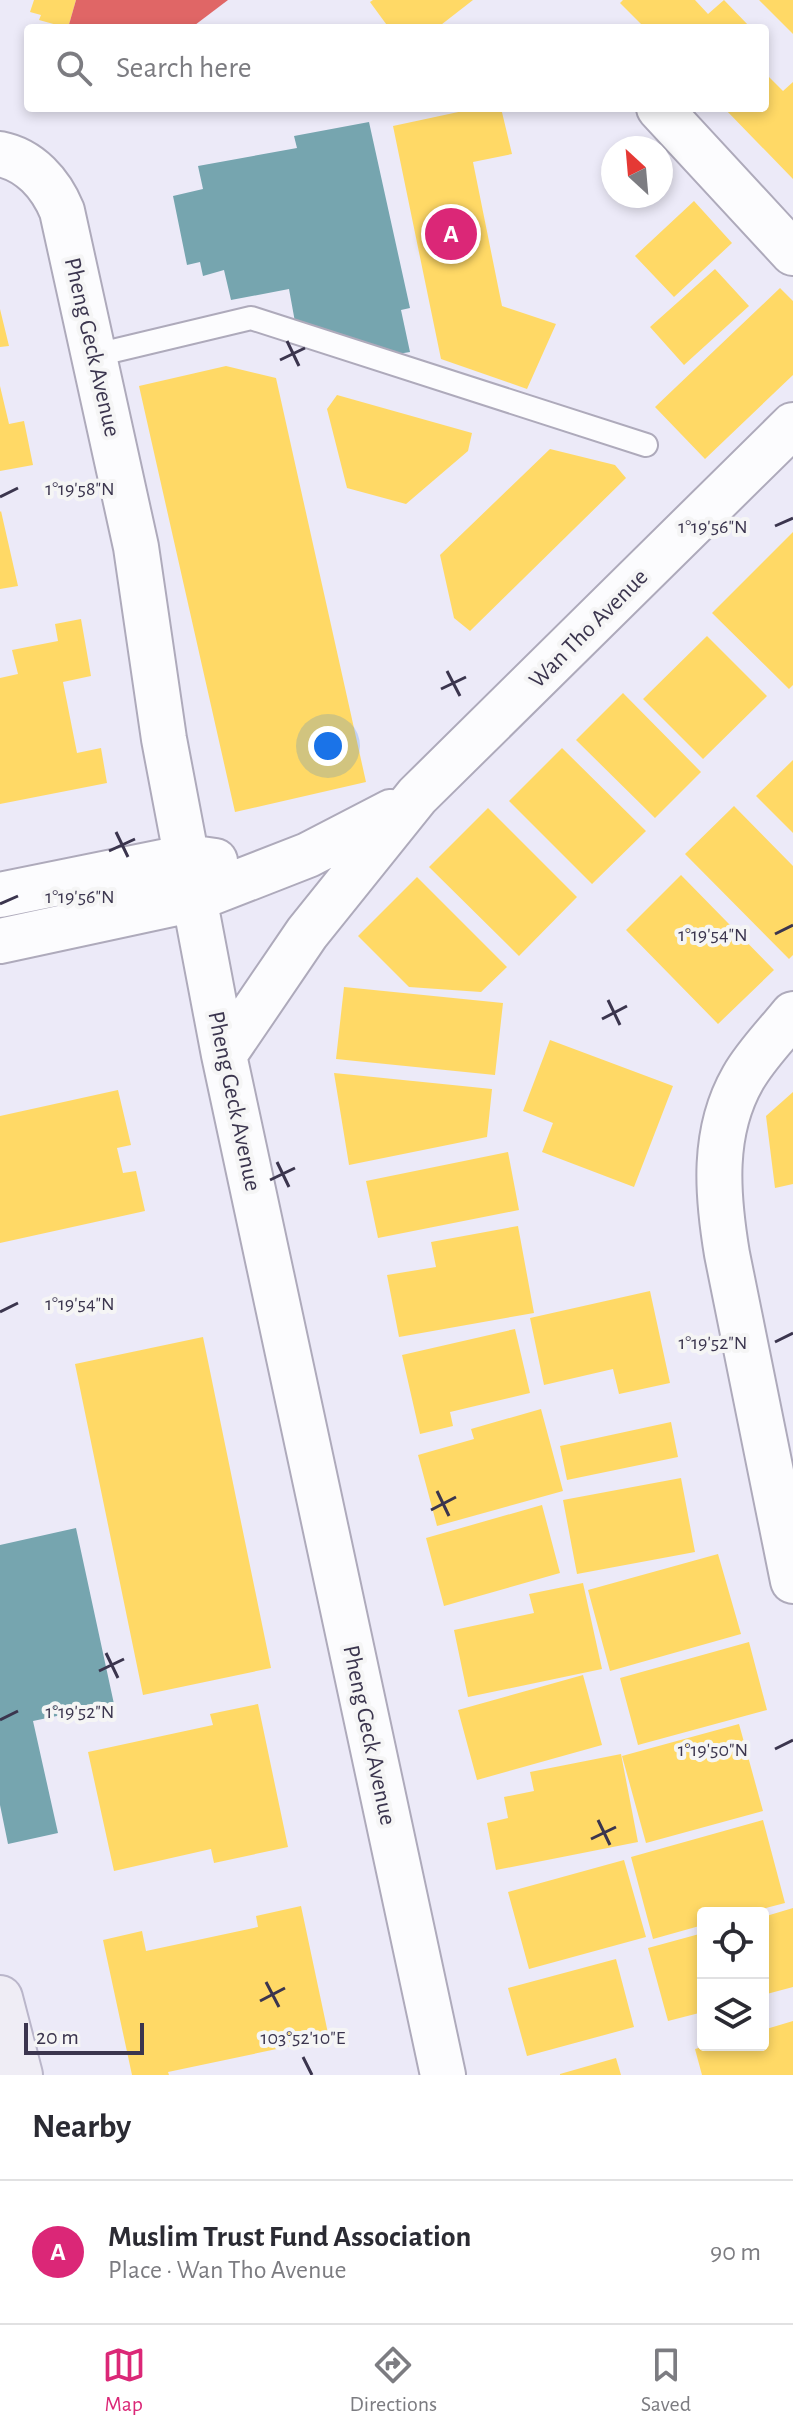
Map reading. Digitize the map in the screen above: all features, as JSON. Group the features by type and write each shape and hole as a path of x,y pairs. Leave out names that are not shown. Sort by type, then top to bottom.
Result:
{"main road":[{"path":"0,1998 20,2075"}],"street":[{"path":"663,112 793,253"},
{"name":"Pheng Geck Avenue","path":"0,154 37,173 53,190 62,211 96,355 136,547 164,739 224,1055 443,2075"},
{"name":"Wan Tho Avenue","path":"224,1055 343,885 417,796 793,425"},
{"name":"Wan Tho Avenue","path":"0,895 272,869 354,834 417,796"},
{"name":"Wan Tho Avenue","path":"0,941 191,878"},
{"path":"793,1014 745,1075 727,1109 718,1168 719,1208 727,1254 793,1581"}],"lane":[{"path":"96,355 251,318 646,445"}],"building: Homes":[{"path":"34,0 76,0 69,24 39,20 41,15 30,12"},
{"path":"473,0 442,24 386,24 370,2"},
{"path":"623,0 695,0 708,14 724,0 747,24 641,24 620,3"},
{"path":"759,0 793,0 793,34"},
{"path":"769,77 783,91 793,82 793,179 728,112 769,112"},
{"path":"458,112 502,112 512,154 473,162 502,306 556,324 527,389 441,359 393,126"},
{"path":"694,201 732,243 674,297 635,256"},
{"path":"715,269 749,306 684,365 650,327"},
{"path":"780,288 793,301 793,375 705,459 655,407"},
{"path":"0,309 9,346 0,347"},
{"path":"226,366 276,378 366,782 235,812 139,386"},
{"path":"0,386 9,424 24,421 33,465 0,471"},
{"path":"337,395 472,433 468,451 406,504 347,488 327,409"},
{"path":"550,449 615,465 626,478 470,631 454,618 440,555"},
{"path":"0,512 18,586 0,589"},
{"path":"793,532 793,685 789,689 712,613"},
{"path":"81,619 91,676 63,682 77,753 101,748 107,783 0,804 0,678 18,674 12,650 58,641 55,624"},
{"path":"707,636 767,696 703,759 643,699"},
{"path":"623,693 701,772 655,818 576,740"},
{"path":"562,748 646,831 592,884 509,801"},
{"path":"793,760 793,833 756,796"},
{"path":"734,806 793,866 793,955 789,959 685,854"},
{"path":"488,808 577,897 519,956 429,867"},
{"path":"681,875 774,970 718,1024 626,930"},
{"path":"417,877 507,967 481,992 409,987 358,936"},
{"path":"344,987 503,1003 495,1075 336,1059"},
{"path":"550,1040 673,1086 634,1187 542,1152 553,1123 523,1111"},
{"path":"334,1073 492,1089 487,1137 349,1165"},
{"path":"118,1090 131,1145 117,1148 123,1173 136,1171 145,1211 0,1243 0,1116"},
{"path":"793,1092 793,1184 775,1188 766,1116"},
{"path":"508,1152 519,1210 378,1238 366,1181"},
{"path":"518,1226 534,1313 399,1337 387,1275 436,1267 431,1242"},
{"path":"650,1291 670,1383 619,1394 613,1369 544,1385 530,1318"},
{"path":"515,1329 530,1393 450,1412 453,1426 420,1434 402,1355"},
{"path":"203,1337 271,1668 143,1695 75,1364"},
{"path":"541,1409 563,1491 437,1526 418,1455 474,1439 471,1429"},
{"path":"671,1422 678,1457 567,1480 560,1446"},
{"path":"681,1478 695,1552 577,1574 563,1500"},
{"path":"542,1505 560,1573 444,1606 426,1538"},
{"path":"718,1554 741,1634 610,1671 588,1590"},
{"path":"583,1583 602,1669 468,1697 454,1630 534,1613 529,1594"},
{"path":"749,1642 767,1710 638,1745 620,1678"},
{"path":"583,1675 602,1745 477,1780 458,1710"},
{"path":"258,1704 288,1847 214,1863 211,1849 114,1871 88,1752 213,1725 210,1714"},
{"path":"739,1724 763,1811 646,1843 622,1756"},
{"path":"621,1754 638,1842 496,1870 487,1823 508,1818 504,1797 534,1791 530,1772"},
{"path":"763,1820 785,1903 769,1907 697,1907 697,1927 653,1939 631,1857"},
{"path":"624,1860 646,1937 529,1969 508,1892"},
{"path":"301,1906 329,2038 168,2072 169,2075 132,2075 103,1940 142,1931 146,1951 258,1927 256,1916"},
{"path":"793,1908 793,1987 769,1993 769,1979 769,1915"},
{"path":"697,1935 697,2014 668,2021 648,1948"},
{"path":"616,1959 634,2027 527,2056 508,1988"},
{"path":"793,2021 793,2075 702,2075 695,2049 769,2051 769,2028"},
{"path":"616,2058 621,2075 560,2075 560,2074"}],"building: Shops":[{"path":"76,0 228,0 196,24 69,24"}],"building: Public":[{"path":"369,122 410,308 401,310 410,352 398,354 295,322 289,289 231,300 224,270 203,276 200,262 187,265 173,196 203,189 198,166 297,148 294,136"},
{"path":"76,1528 114,1704 33,1721 58,1833 8,1844 0,1805 0,1545"}],"place":[{"name":"Muslim Trust Fund Association","path":"451,234"}]}
